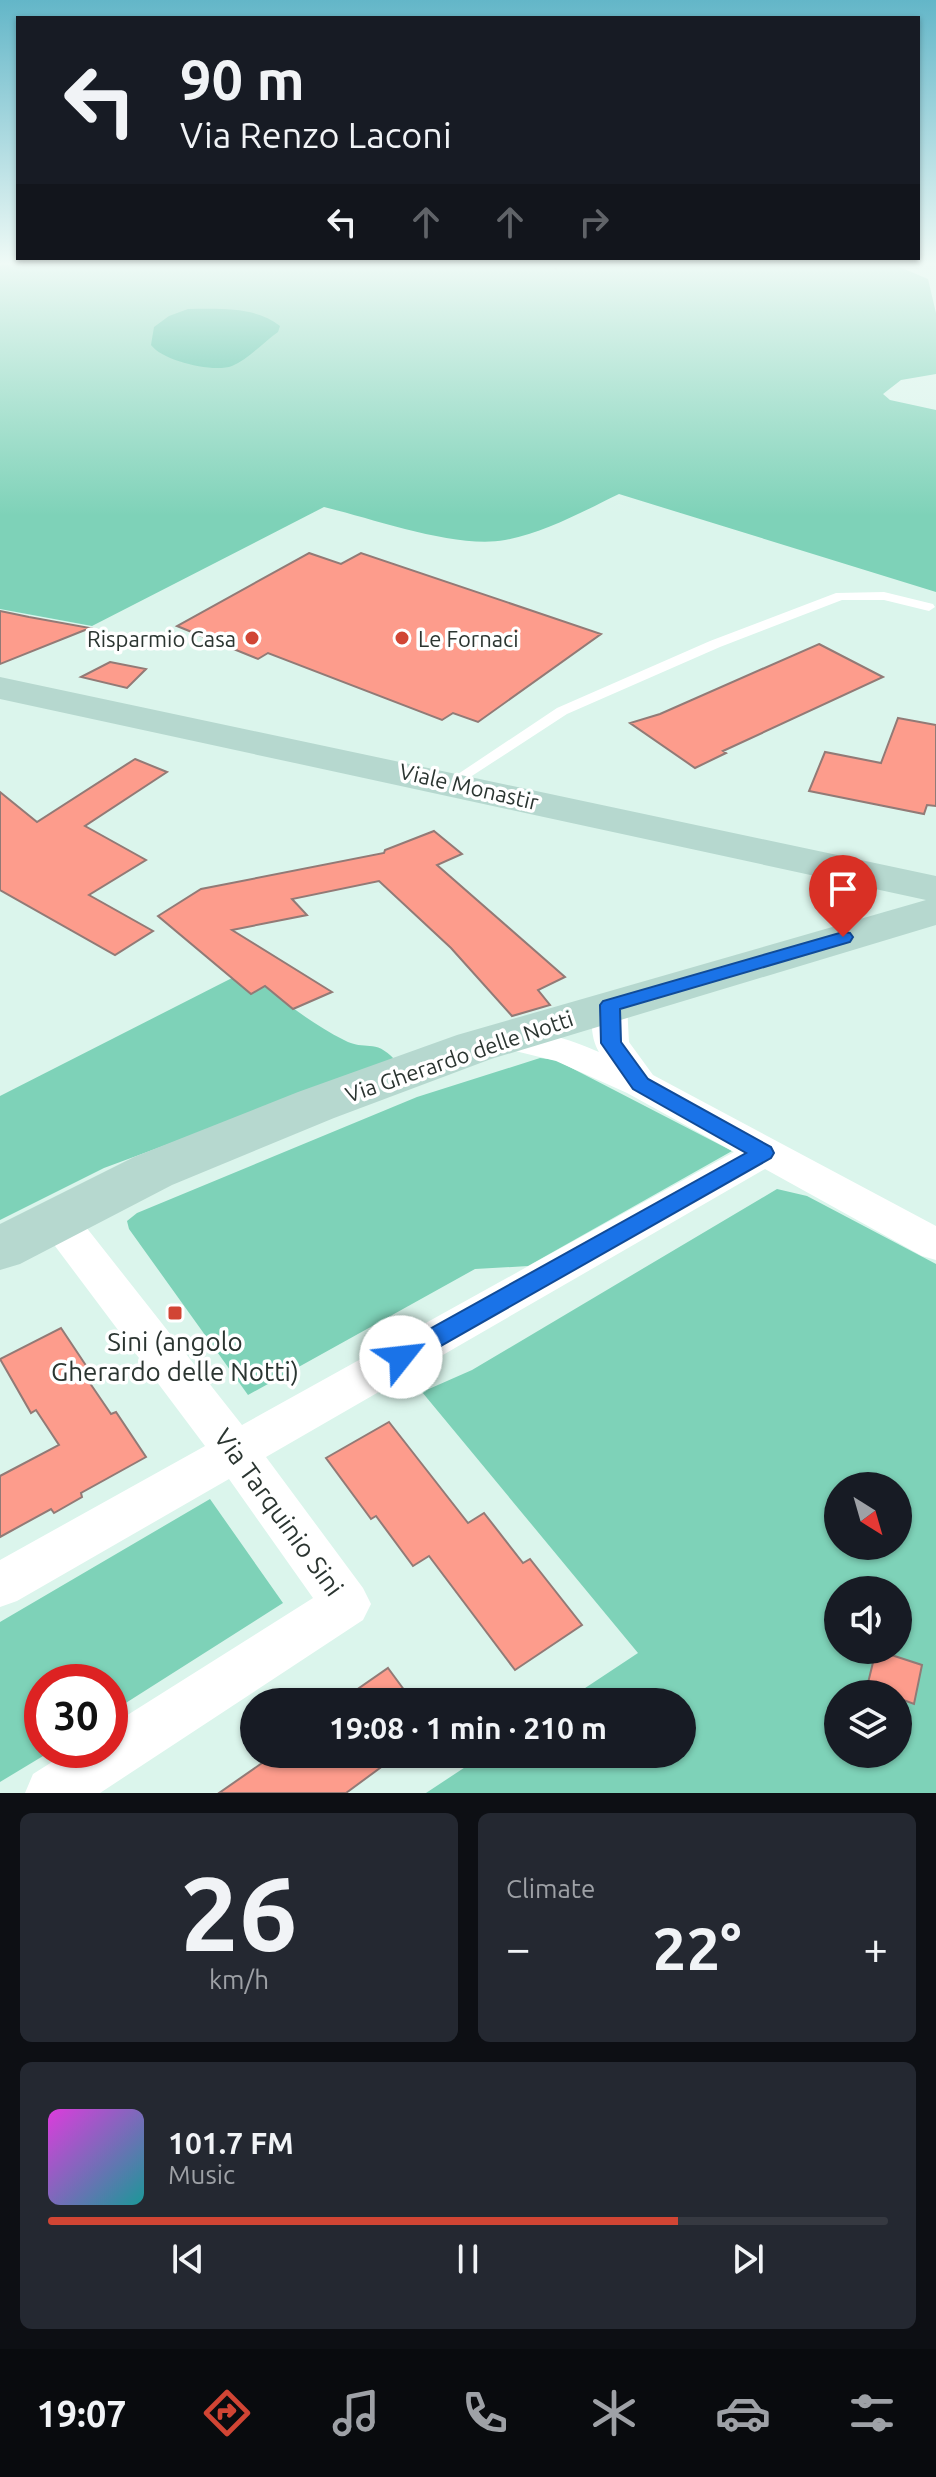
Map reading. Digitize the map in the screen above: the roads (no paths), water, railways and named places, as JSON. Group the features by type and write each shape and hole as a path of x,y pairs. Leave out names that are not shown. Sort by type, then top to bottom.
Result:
{"main road":[{"name":"Viale Monastir","path":"0,688 453,782 803,862 936,889"},
{"name":"Via Gherardo delle Notti","path":"0,1249 153,1171 316,1105 474,1047 936,911"}],"street":[{"path":"610,1005 611,1043 640,1084"},
{"path":"508,1038 566,1052 640,1084 936,1245"},
{"path":"0,1585 763,1153"},
{"name":"Via Tarquinio Sini","path":"52,1793 346,1604 234,1450 57,1219"}],"lane":[{"path":"453,782 562,711 715,644 840,596 884,596 929,607"}],"place":[{"name":"Risparmio Casa","path":"252,638"},
{"name":"Le Fornaci","path":"402,638"},
{"name":"Sini (angolo Gherardo delle Notti)","path":"175,1313"}]}
